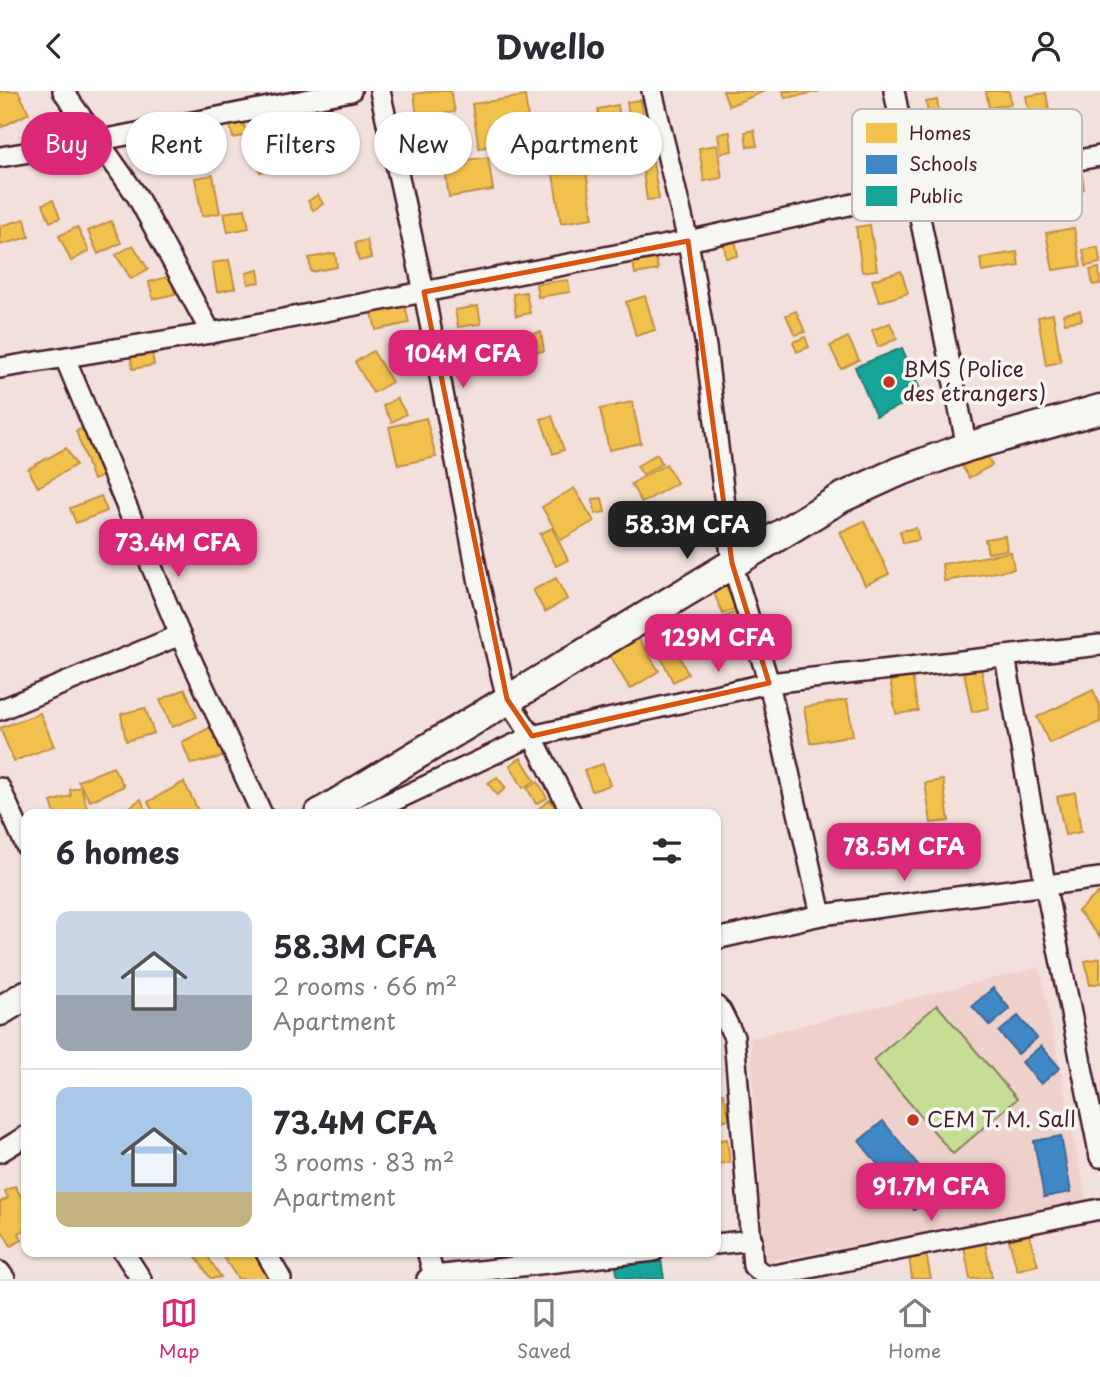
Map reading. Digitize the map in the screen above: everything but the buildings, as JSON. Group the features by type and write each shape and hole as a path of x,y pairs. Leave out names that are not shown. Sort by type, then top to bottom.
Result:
{"street":[{"path":"63,91 77,112"},
{"path":"112,138 352,91"},
{"path":"380,91 424,292 479,583 507,699 532,736 569,809"},
{"path":"652,91 688,241 706,347 732,563 769,683 821,915"},
{"path":"894,91 898,109"},
{"path":"0,157 21,154"},
{"path":"1082,159 1100,156"},
{"path":"112,162 137,196 211,333"},
{"path":"0,368 211,333 688,241 852,204"},
{"path":"921,221 967,447"},
{"path":"65,358 180,635 260,809"},
{"path":"327,809 841,499 898,472 967,447 1100,409"},
{"path":"0,710 180,635"},
{"path":"377,809 532,736 769,683 1100,645"},
{"path":"1005,656 1045,884 1100,1157"},
{"path":"0,788 21,835"},
{"path":"721,938 821,915 1100,878"},
{"path":"0,1011 21,998"},
{"path":"721,1011 734,1037 753,1266 763,1274 854,1270 1100,1209"},
{"path":"0,1152 21,1139"},
{"path":"721,1243 751,1240"},
{"path":"127,1257 141,1279"},
{"path":"268,1257 281,1279"},
{"path":"427,1257 431,1278 604,1257"},
{"path":"0,1272 5,1279"}],"highlighted area":[{"path":"688,241 732,563 769,683 532,736 507,699 424,292"}],"shaded area":[{"name":"CEM T. M. Sall","path":"1040,967 1087,1203 764,1262 750,1038"}],"green space":[{"path":"937,1005 1017,1099 953,1154 873,1060"}],"place":[{"name":"BMS (Police des étrangers)","path":"889,382"},
{"name":"CEM T. M. Sall","path":"913,1120"}]}
